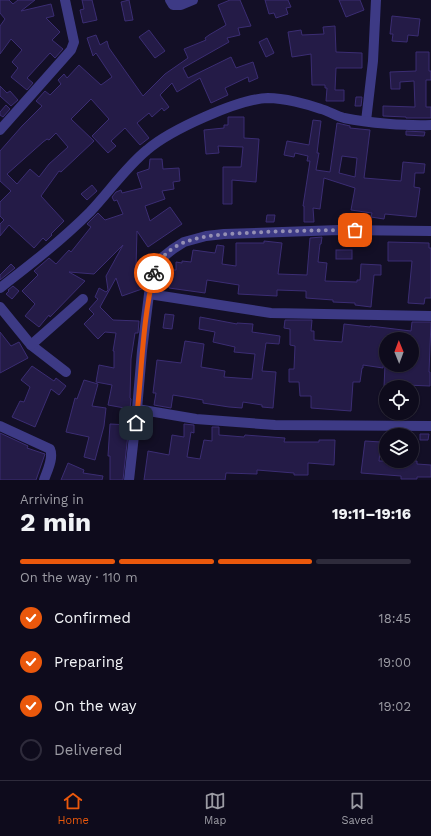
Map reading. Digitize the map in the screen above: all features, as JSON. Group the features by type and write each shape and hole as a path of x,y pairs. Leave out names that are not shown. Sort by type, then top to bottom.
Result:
{"street":[{"path":"0,130 71,50 74,42 65,0"},
{"path":"170,0 173,5 181,5 193,0"},
{"path":"366,121 373,61 376,0"},
{"path":"0,288 50,249 90,211 146,150 162,138 228,108 253,100 269,98 286,100 321,109 343,118 431,125"},
{"path":"129,480 149,294 155,270 162,257 184,242 206,236 224,234 316,230 431,231"},
{"path":"149,294 271,313 431,316"},
{"path":"31,345 83,299"},
{"path":"0,307 31,345 66,372"},
{"path":"137,409 196,419 275,425 431,426"},
{"path":"0,426 50,449 52,453 44,480"}],"building":[{"path":"0,0 9,0 13,4 18,0 35,0 21,11 51,4 54,16 46,18 60,32 52,40 63,49 55,58 50,53 27,78 33,83 27,90 11,77 18,68 12,62 22,50 11,39 0,54 0,26 5,19 0,13"},
{"path":"82,0 92,0 97,20 83,23 80,10 84,9"},
{"path":"129,0 133,20 125,21 121,2"},
{"path":"230,0 240,0 251,26 238,28 240,35 227,38 229,42 183,68 188,78 231,57 236,68 253,62 258,78 249,82 248,77 225,88 228,95 211,103 200,78 177,92 172,83 160,95 169,107 164,111 162,108 152,117 149,113 137,123 149,138 140,145 125,128 111,141 116,146 108,153 92,136 109,119 91,99 71,119 94,141 61,172 59,171 41,196 64,221 46,241 43,238 34,248 9,225 0,236 0,224 4,220 0,216 0,202 11,191 0,181 0,151 42,106 36,101 45,91 50,95 61,84 58,80 64,74 67,78 79,65 101,85 112,77 96,53 93,56 87,38 96,35 100,45 107,41 109,48 143,96 165,74 188,58 184,49 206,40 205,38 209,35 226,25 218,5","holes":["56,133 68,147 49,164 39,177 30,169 17,184 7,174 43,142 47,139 49,140"]},
{"path":"265,0 288,0 291,7 286,8 288,14 276,18 274,13 269,14"},
{"path":"339,0 360,0 364,10 346,17"},
{"path":"392,16 420,19 418,36 408,35 407,42 392,41 393,34 390,34"},
{"path":"335,26 336,52 362,53 362,68 336,68 335,90 344,90 344,101 326,101 327,88 325,88 325,85 312,85 311,54 292,57 288,32 301,30 302,35 324,34 323,27"},
{"path":"149,30 165,51 155,58 139,37"},
{"path":"267,38 274,53 266,57 259,42"},
{"path":"416,52 429,52 429,71 431,71 431,80 426,80 426,107 431,107 431,118 383,116 383,106 415,107 414,81 400,82 400,89 391,89 390,72 416,71"},
{"path":"0,86 7,93 10,91 18,100 11,106 0,96"},
{"path":"356,97 362,97 361,106 355,106"},
{"path":"6,105 10,109 3,117 0,115 0,112"},
{"path":"228,117 244,117 244,138 259,139 256,182 232,180 232,204 223,204 223,167 241,167 243,147 218,146 219,153 206,154 204,130 224,128 224,125 228,125"},
{"path":"313,120 321,121 317,153 319,153 316,170 330,172 337,123 350,126 350,128 370,130 364,178 401,181 403,162 425,164 424,173 415,173 414,187 420,188 416,217 385,214 384,219 371,217 372,213 351,210 355,188 324,178 320,209 313,208 314,222 304,222 303,206 310,161 307,161 308,156 295,153 294,157 284,155 287,141 309,145","holes":["342,156 357,158 355,177 339,173"]},
{"path":"406,131 425,132 424,136 406,135"},
{"path":"150,159 162,159 163,169 179,168 180,181 173,182 174,189 162,191 165,199 145,206 150,221 170,207 182,224 148,247 137,231 136,267 140,275 147,274 144,286 141,286 142,289 122,296 116,278 100,307 113,320 139,321 138,333 135,333 131,359 130,409 108,405 112,385 96,382 99,365 114,368 113,351 116,333 105,332 98,339 84,324 94,314 89,309 98,299 95,297 99,288 106,292 108,290 106,276 123,245 94,274 69,272 85,281 50,317 49,315 39,327 25,316 35,304 22,291 38,275 34,271 49,258 56,264 69,250 71,252 91,227 87,224 98,213 105,220 123,214 117,200 114,201 112,197 116,192 121,190 122,193 142,188 137,173 149,169"},
{"path":"92,185 97,191 87,200 81,194"},
{"path":"267,215 275,215 274,222 266,222"},
{"path":"322,237 318,262 327,263 325,281 357,282 357,280 360,280 361,264 381,265 381,275 374,275 371,307 355,305 355,303 333,302 333,300 306,298 306,291 277,290 277,296 238,294 239,285 207,280 205,293 169,288 171,270 176,270 176,262 191,262 193,250 215,253 217,245 224,246 222,264 236,266 236,243 264,243 264,241 282,243 278,274 307,275 310,238"},
{"path":"388,242 429,243 429,248 431,248 431,298 425,298 424,304 408,303 412,261 388,261"},
{"path":"336,250 352,250 352,259 336,259"},
{"path":"11,264 15,268 0,280 0,275"},
{"path":"13,286 19,291 12,299 6,294"},
{"path":"165,314 174,315 172,329 163,328"},
{"path":"200,317 237,324 253,324 252,332 280,336 279,344 266,343 262,371 276,372 273,408 243,402 242,408 229,407 203,403 203,400 173,395 171,408 154,405 156,393 153,393 157,360 181,363 185,341 204,344 201,367 225,371 224,377 252,379 255,354 234,352 235,347 213,342 215,332 199,329"},
{"path":"285,320 312,320 311,331 314,331 314,340 342,342 344,324 411,331 412,322 431,322 429,372 430,386 419,386 419,380 384,380 385,372 419,372 419,332 379,332 379,367 363,365 360,382 353,382 351,411 311,408 311,396 300,396 299,382 289,382 289,369 294,369 295,346 290,345 290,329 284,328"},
{"path":"0,332 11,346 19,342 28,358 0,373"},
{"path":"32,366 54,381 56,378 66,386 59,395 51,389 35,427 12,417 20,401 24,402 30,387 21,380"},
{"path":"84,380 98,384 92,406 106,408 104,426 95,460 84,457 89,437 66,432 75,398 77,399"},
{"path":"110,424 129,425 123,480 110,480 110,456 108,456"},
{"path":"184,424 194,425 194,433 191,432 187,457 200,459 204,440 212,441 212,427 219,427 219,435 285,438 284,442 319,442 319,440 335,440 334,465 308,463 308,475 294,475 294,473 257,470 257,474 226,473 225,480 144,480 148,451 169,455 172,435 184,437"},
{"path":"0,433 28,446 27,448 45,454 36,480 0,480"},
{"path":"420,434 429,434 428,440 420,440"},
{"path":"365,441 379,442 379,468 419,468 419,464 431,465 431,477 417,477 417,479 401,479 401,476 361,473"},
{"path":"68,463 84,470 83,473 103,476 102,480 61,480"}],"way so far":[{"path":"154,273 162,257 173,249 184,242 206,236 308,230 355,230"}],"route":[{"path":"136,423 142,351 149,294 154,273"}]}
